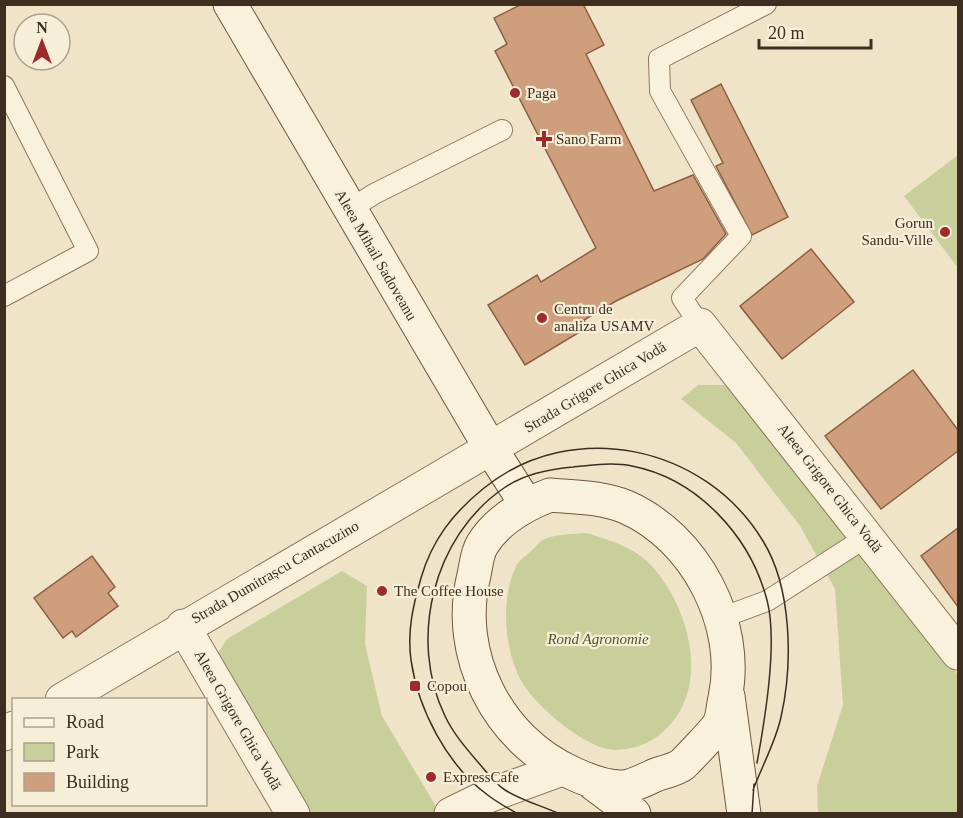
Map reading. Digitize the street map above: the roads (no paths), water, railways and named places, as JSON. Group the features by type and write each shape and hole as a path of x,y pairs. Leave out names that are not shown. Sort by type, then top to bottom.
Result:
{"main road":[{"name":"Aleea Mihail Sadoveanu","path":"230,4 349,210 526,504"},
{"name":"Strada Grigore Ghica Vodă","path":"491,449 700,325"},
{"name":"Aleea Grigore Ghica Vodă","path":"700,325 958,653"},
{"name":"Strada Dumitrașcu Cantacuzino","path":"64,698 428,482 491,449"},
{"path":"451,813 488,796 576,775 625,787 682,765 719,724 727,688 729,660 722,618 705,582 689,558 659,526 625,507 590,498 550,495 526,504 504,521 481,546 470,591 469,634 481,678 498,712 526,746 576,775 634,813"},
{"name":"Aleea Grigore Ghica Vodă","path":"183,626 293,813"},
{"path":"727,688 744,813"}],"lane":[{"path":"700,325 682,298 741,236 660,91 659,59 766,5"},
{"path":"4,86 88,251 4,296"},
{"path":"349,210 374,194 502,130"},
{"path":"722,618 767,601 868,536"}],"tram line":[{"path":"518,814 492,799 474,784 460,769 437,735 420,698 411,660 410,629 413,609 431,551 453,517 473,497 519,466 557,453 596,448 635,452 672,463 707,482 738,508 763,541 773,560 785,603 787,674 779,726 753,790"},
{"path":"560,814 505,790 493,780 468,750 455,734 445,716 434,686 429,655 429,623 434,592 444,561 460,533 480,508 504,488 537,473 610,464 632,466 656,473 679,483 699,497 734,533 759,576 770,617 769,681 757,763"},
{"path":"752,814 754,784"}],"place":[{"name":"Paga","path":"515,93"},
{"name":"Sano Farm","path":"544,139"},
{"name":"Gorun Sandu-Ville","path":"945,232"},
{"name":"Centru de analiza USAMV","path":"542,318"},
{"name":"The Coffee House","path":"382,591"},
{"name":"Copou","path":"415,686"},
{"name":"ExpressCafe","path":"431,777"}],"park label":[{"name":"Rond Agronomie","path":"598,639"}]}
